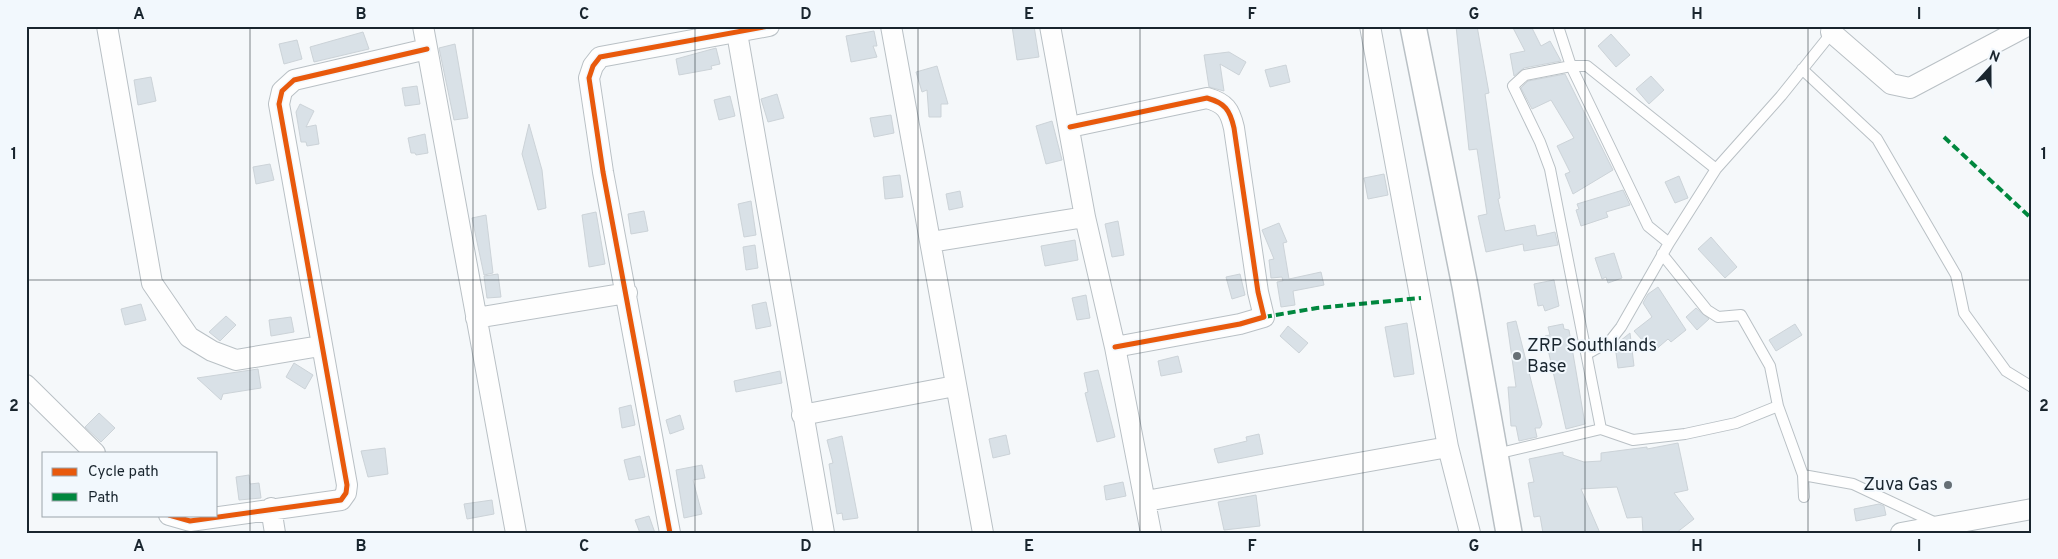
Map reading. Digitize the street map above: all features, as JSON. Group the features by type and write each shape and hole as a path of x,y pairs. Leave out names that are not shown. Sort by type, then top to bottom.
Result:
{"street":[{"path":"107,26 152,283 189,337 220,354 236,360 320,346"},
{"path":"423,26 516,533"},
{"path":"670,533 627,293 603,172 589,78 593,66 600,57 768,26"},
{"path":"891,26 982,533"},
{"path":"1050,26 1085,217 1115,347 1151,533"},
{"path":"1370,26 1448,447 1470,533"},
{"path":"1413,26 1496,454 1509,533"},
{"path":"1831,28 1891,84 1910,88 2027,26"},
{"path":"737,33 824,533"},
{"path":"172,516 190,521 271,508 341,500 346,493 347,485 320,346 279,104 282,91 294,80 427,49"},
{"path":"1070,127 1207,98 1222,102 1230,113 1234,128 1258,292 1264,317 1240,324 1115,347"},
{"path":"931,242 1085,217"},
{"path":"476,318 627,293"},
{"path":"26,386 94,452"},
{"path":"802,415 955,386"},
{"path":"1146,501 1448,447"},
{"path":"271,508 275,533"},
{"path":"1901,533 2032,508"}],"lane":[{"path":"1558,27 1571,66 1648,226 1669,243"},
{"path":"1587,354 1610,341 1621,327 1662,254 1716,168 1781,96 1831,28"},
{"path":"1601,430 1550,169 1540,142 1512,86 1525,75 1571,66 1587,66 1716,168"},
{"path":"1802,69 1877,138 1956,275 1964,313 2006,371 2032,387"},
{"path":"1662,254 1707,310 1718,317 1741,315 1770,366 1778,406 1803,475 1804,497"},
{"path":"1496,454 1601,430 1633,440 1686,434 1736,423 1778,406"},
{"path":"1803,475 1853,484 1941,525"}],"building":[{"path":"1012,26 1034,26 1039,57 1017,60"},
{"path":"1456,26 1477,26 1489,93 1485,94 1500,198 1498,199 1505,231 1535,225 1537,236 1555,232 1558,245 1524,251 1523,244 1486,252 1478,216 1487,214 1477,149 1469,150"},
{"path":"1512,26 1531,26 1541,46 1550,41 1561,61 1524,68 1514,76 1510,54 1525,51"},
{"path":"874,31 877,46 873,46 877,57 851,62 846,36"},
{"path":"363,32 369,49 314,62 310,47"},
{"path":"1611,34 1630,55 1616,67 1598,46"},
{"path":"297,40 302,59 284,64 279,44"},
{"path":"455,44 468,118 454,120 439,48"},
{"path":"716,48 720,64 711,66 712,69 679,75 676,59"},
{"path":"1229,52 1246,62 1239,75 1220,64 1224,91 1209,87 1204,55"},
{"path":"1286,65 1290,82 1270,87 1265,70"},
{"path":"937,66 948,104 941,104 941,117 929,117 927,90 922,92 916,72"},
{"path":"1565,74 1613,170 1573,194 1565,174 1570,172 1557,146 1574,138 1551,100 1532,109 1521,88 1528,81"},
{"path":"1651,76 1664,90 1649,104 1636,89"},
{"path":"151,77 156,101 138,105 134,80"},
{"path":"417,86 420,104 405,106 402,88"},
{"path":"777,94 784,118 768,122 761,99"},
{"path":"730,96 735,116 719,120 714,100"},
{"path":"300,104 314,111 306,127 316,125 319,144 307,146 306,142 301,142 296,112"},
{"path":"891,115 894,133 874,137 870,118"},
{"path":"1052,121 1062,160 1046,164 1036,126"},
{"path":"529,124 542,170 546,208 538,210 522,154"},
{"path":"425,134 428,153 416,155 411,153 408,138"},
{"path":"270,164 274,180 256,184 253,167"},
{"path":"1384,174 1388,195 1368,199 1364,178"},
{"path":"900,175 903,197 885,199 883,177"},
{"path":"1679,176 1688,198 1675,203 1665,182"},
{"path":"1623,190 1630,205 1606,212 1608,217 1581,226 1576,210 1579,209 1577,204"},
{"path":"960,191 963,207 949,210 946,194"},
{"path":"751,201 756,235 744,237 738,204"},
{"path":"644,211 648,231 631,234 628,214"},
{"path":"596,212 605,264 589,267 582,215"},
{"path":"486,215 493,273 484,275 472,218"},
{"path":"1118,221 1124,255 1112,257 1105,224"},
{"path":"1279,223 1287,242 1283,243 1289,279 1321,272 1324,285 1293,291 1295,305 1281,307 1277,282 1283,281 1282,277 1271,278 1269,260 1274,259 1262,230"},
{"path":"1711,237 1737,267 1725,278 1698,249"},
{"path":"1075,240 1078,260 1045,266 1041,246"},
{"path":"755,245 758,268 746,270 743,247"},
{"path":"1614,253 1622,278 1608,283 1606,277 1602,279 1595,258"},
{"path":"498,274 501,297 487,298 484,276"},
{"path":"1240,274 1245,295 1232,299 1226,277"},
{"path":"1554,280 1559,306 1545,311 1543,305 1538,306 1534,284"},
{"path":"1658,287 1686,330 1671,342 1668,339 1653,352 1634,331 1652,317 1643,303 1648,294"},
{"path":"1086,295 1090,318 1077,320 1072,298"},
{"path":"766,302 771,326 756,329 752,305"},
{"path":"141,304 146,320 125,325 121,309"},
{"path":"1696,308 1709,319 1697,330 1686,317"},
{"path":"226,316 236,325 220,341 209,332"},
{"path":"291,317 294,332 271,336 269,320"},
{"path":"1516,321 1542,424 1540,428 1535,428 1537,437 1519,441 1516,426 1511,426 1508,387 1516,387 1507,323"},
{"path":"1407,323 1414,374 1394,377 1385,327"},
{"path":"1563,324 1564,329 1569,330 1585,424 1566,429 1545,336 1550,335 1548,327"},
{"path":"1795,324 1802,335 1776,351 1769,340"},
{"path":"1288,326 1308,343 1299,353 1280,336"},
{"path":"1630,333 1634,366 1618,368 1615,345"},
{"path":"1178,356 1182,372 1161,376 1158,361"},
{"path":"294,363 313,375 305,389 286,377"},
{"path":"258,369 261,388 223,394 221,400 197,378"},
{"path":"1098,370 1115,437 1097,442 1085,393 1088,392 1084,373"},
{"path":"780,371 782,383 736,392 734,381"},
{"path":"631,405 635,425 622,428 619,408"},
{"path":"99,413 115,428 101,442 85,427"},
{"path":"680,415 684,429 670,434 666,420"},
{"path":"1259,434 1263,454 1218,463 1214,449 1247,441 1246,437"},
{"path":"1006,435 1010,454 993,458 989,439"},
{"path":"842,436 858,518 843,520 842,513 837,514 829,464 833,463 827,440"},
{"path":"1678,443 1688,490 1674,493 1694,519 1676,533 1643,533 1642,517 1627,518 1617,487 1581,489 1600,533 1543,533 1540,516 1534,517 1528,483 1534,482 1529,459 1563,452 1563,455 1584,462 1601,461 1601,453 1647,447 1647,449"},
{"path":"385,448 388,474 368,477 361,451"},
{"path":"640,456 645,477 629,480 624,460"},
{"path":"702,465 705,478 693,480 702,514 684,518 676,470"},
{"path":"249,475 250,484 259,483 261,498 239,500 236,477"},
{"path":"1123,482 1126,496 1106,500 1104,486"},
{"path":"1256,495 1260,526 1224,530 1218,502"},
{"path":"492,500 494,514 467,519 464,504"},
{"path":"1879,504 1884,506 1886,515 1856,521 1854,509"},
{"path":"649,516 655,533 640,533 635,520"}],"marked path":[{"path":"1944,137 2032,219"},
{"path":"1264,317 1317,308 1421,298"}],"cycle path":[{"path":"670,533 603,172 589,78 593,66 600,57 769,26"},
{"path":"172,516 190,521 341,500 346,493 347,485 279,104 282,91 294,80 427,49"},
{"path":"1070,127 1207,98 1218,102 1226,108 1231,116 1234,128 1258,292 1264,317 1240,324 1115,347"}],"place":[{"name":"ZRP Southlands Base","path":"1517,356"},
{"name":"Zuva Gas","path":"1948,485"}]}
